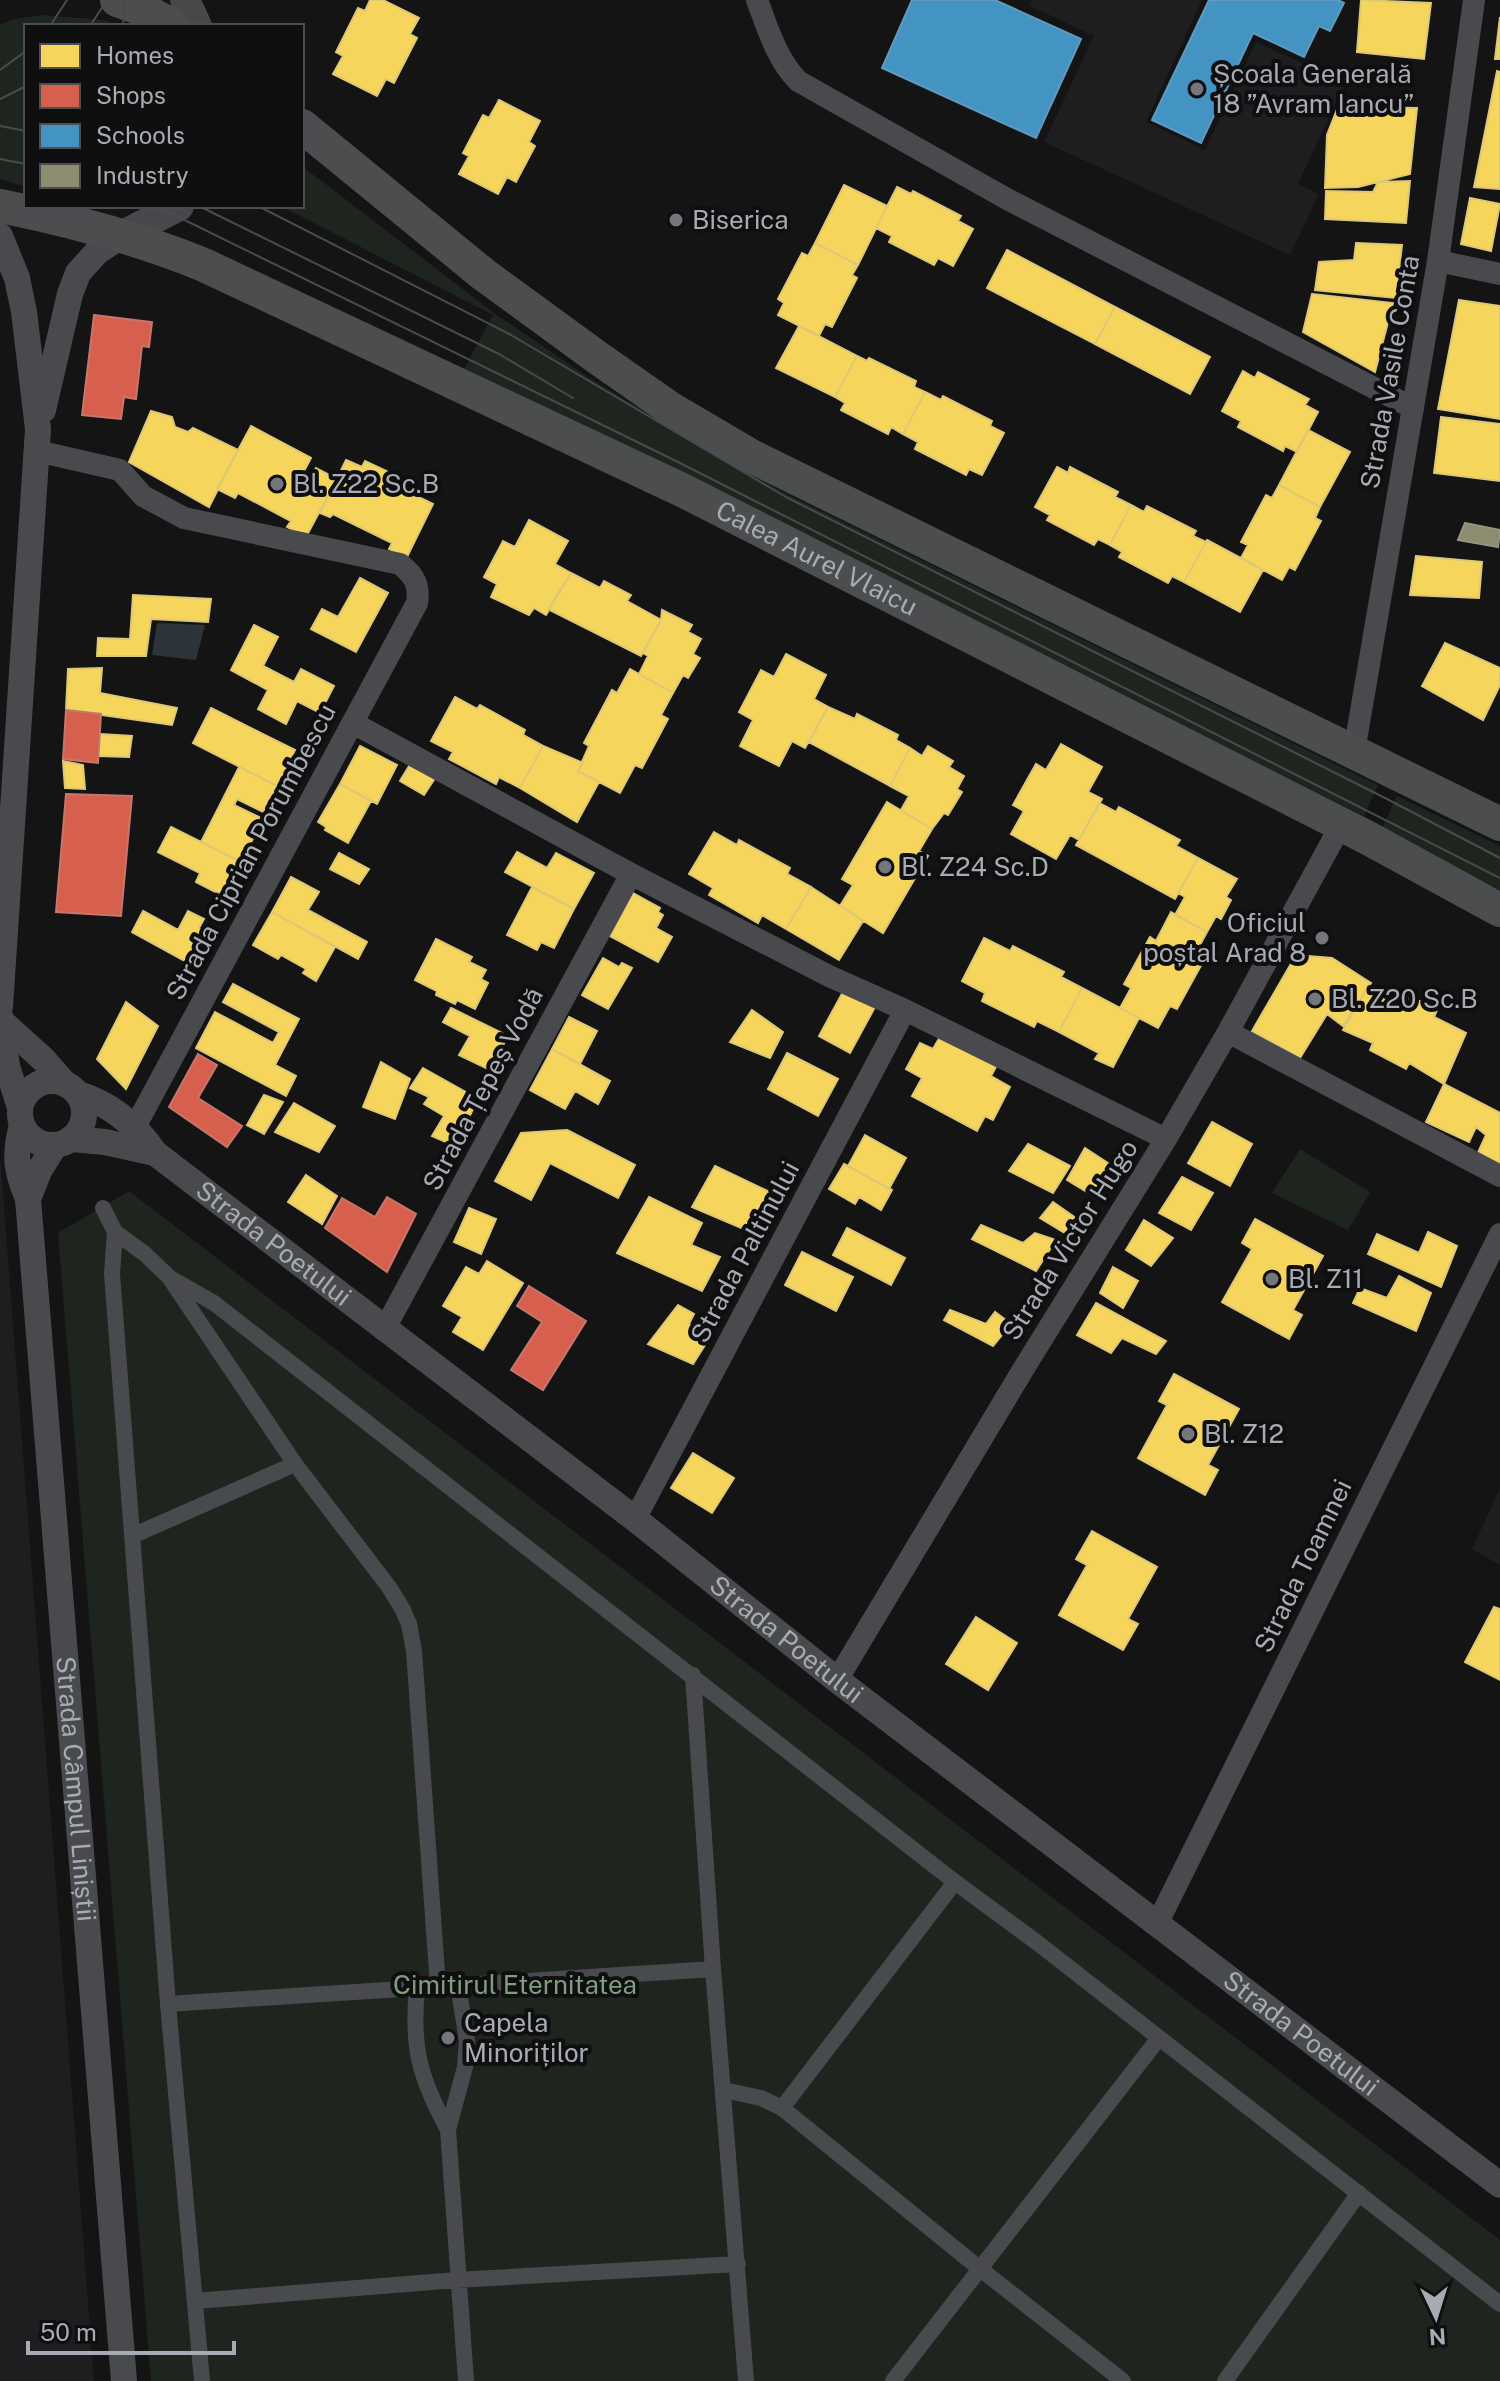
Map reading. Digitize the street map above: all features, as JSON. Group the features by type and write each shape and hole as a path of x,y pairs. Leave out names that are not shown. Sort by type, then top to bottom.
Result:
{"main road":[{"path":"117,0 169,24"},
{"path":"185,0 196,24"},
{"path":"304,128 483,274 671,409 751,456 1500,824"},
{"name":"Calea Aurel Vlaicu","path":"0,206 121,236 204,265 682,490 1341,825 1500,910"},
{"path":"121,236 175,208"}],"street":[{"path":"757,0 778,54 798,81 1007,199 1413,408"},
{"name":"Strada Vasile Conta","path":"1354,752 1438,261 1474,0"},
{"path":"0,236 17,278 24,312 38,440"},
{"path":"0,1007 38,440 70,294 78,273 97,252 121,236"},
{"path":"1438,261 1500,274"},
{"name":"Strada Ciprian Porumbescu","path":"38,440 120,470 143,496 184,518 400,564 411,572 418,586 417,603 135,1127"},
{"path":"353,723 631,874 863,992 1166,1139"},
{"name":"Strada Victor Hugo","path":"837,1680 1032,1354 1166,1139 1341,825"},
{"name":"Strada Țepeș Vodă","path":"384,1330 631,874"},
{"name":"Strada Paltinului","path":"635,1519 905,1010"},
{"path":"0,1018 82,1101 84,1118 81,1126 63,1142"},
{"path":"0,1018 7,1066 21,1117 32,1138 39,1143 105,1142 155,1153"},
{"path":"1228,1032 1500,1176"},
{"path":"21,1117 27,1093 40,1083 48,1081 71,1089"},
{"name":"Strada Poetului","path":"71,1089 105,1104 135,1127 155,1153 635,1519 837,1680 1500,2185"},
{"name":"Strada Câmpul Liniștii","path":"21,1117 16,1160 28,1199 124,2381"},
{"name":"Strada Câmpul Liniștii","path":"28,1199 39,1171 63,1142"},
{"path":"103,1208 115,1232 138,1248 170,1278 295,1464 389,1587 403,1610 414,1651 438,1987"},
{"path":"115,1232 112,1274 168,2004 202,2381"},
{"name":"Strada Toamnei","path":"1157,1924 1500,1234"},
{"path":"170,1278 214,1303 1500,2304"},
{"path":"132,1536 295,1464"},
{"path":"693,1675 746,2381"},
{"path":"782,2108 955,1882"},
{"path":"168,2004 713,1969"},
{"path":"458,1985 467,2041 465,2067 448,2130 466,2381"},
{"path":"417,1988 415,2044 420,2071 448,2130"},
{"path":"893,2381 1159,2038"},
{"path":"724,2090 761,2098 782,2108 1123,2381"},
{"path":"1225,2381 1359,2193"},
{"path":"195,2301 457,2280 738,2264"}],"shaded area":[{"path":"1032,0 1202,0 1146,122 1205,150 1256,42 1345,83 1298,184 1319,194 1290,255 1044,142 1094,36 1030,6"},
{"path":"157,623 205,625 196,660 152,655"},
{"path":"0,1157 1,1167 94,2381 0,2381"},
{"path":"1500,1488 1500,1565 1472,1549"}],"green space":[{"path":"42,15 104,20 113,24 24,24 24,186 0,179 0,25 14,19"},
{"path":"304,168 494,313 285,208 304,208"},
{"path":"494,313 588,377 779,490 1378,785 1364,816 788,531 460,376"},
{"path":"1397,796 1500,846 1500,890 1381,830"},
{"path":"1300,1149 1370,1192 1348,1230 1272,1193"},
{"name":"Cimitirul Eternitatea","path":"129,1191 1500,2240 1500,2381 151,2381 58,1233"}],"building: Homes":[{"path":"370,0 383,0 419,18 410,34 417,38 394,83 386,79 377,96 333,74 343,56 336,52 358,8 365,11"},
{"path":"1361,0 1431,3 1424,59 1357,52"},
{"path":"1500,17 1500,59 1495,59"},
{"path":"1497,71 1500,72 1500,189 1474,187"},
{"path":"499,100 540,121 529,142 535,146 516,182 507,177 498,194 459,174 469,156 463,153 483,115 489,118"},
{"path":"1338,107 1417,108 1410,174 1358,187 1325,188 1327,135"},
{"path":"1410,181 1406,223 1325,219 1326,191 1373,192 1378,182"},
{"path":"844,185 887,206 858,265 815,243"},
{"path":"897,187 911,194 913,191 961,216 958,221 973,229 953,266 938,258 934,265 889,242 892,236 876,228"},
{"path":"1470,198 1500,204 1491,251 1461,244"},
{"path":"815,243 858,265 852,275 857,278 832,327 825,324 819,336 778,315 784,303 778,299 802,253 808,256"},
{"path":"1356,243 1402,245 1396,298 1315,290 1319,262 1354,260"},
{"path":"1007,250 1115,307 1095,344 987,288"},
{"path":"1312,294 1393,303 1375,372 1303,332"},
{"path":"1459,300 1500,306 1500,419 1438,409"},
{"path":"1115,307 1210,357 1190,394 1095,344"},
{"path":"799,326 857,356 835,397 776,368"},
{"path":"857,356 867,361 869,358 916,381 914,387 925,392 903,434 891,427 888,434 841,410 845,403 835,397"},
{"path":"1243,371 1255,378 1258,372 1309,399 1305,405 1318,412 1297,452 1285,446 1283,451 1238,427 1241,421 1222,411"},
{"path":"925,392 941,400 943,396 992,421 990,426 1004,433 982,475 969,469 966,475 915,449 918,442 903,434"},
{"path":"151,411 172,417 175,427 188,432 193,428 238,450 209,507 129,462"},
{"path":"1441,417 1500,424 1500,481 1434,473"},
{"name":"Bl. Z22 Sc.B","path":"251,426 311,458 303,473 311,477 316,468 337,479 306,537 287,527 291,521 238,493 235,498 217,489"},
{"path":"1308,430 1350,452 1320,507 1279,485"},
{"path":"346,460 362,467 365,461 412,483 408,492 433,504 407,557 389,549 392,543 333,514 330,517 320,513"},
{"path":"1057,467 1068,473 1070,467 1118,492 1115,497 1131,505 1110,545 1098,539 1094,545 1047,520 1050,515 1035,507"},
{"path":"1279,485 1320,507 1315,518 1321,521 1295,570 1289,567 1282,580 1241,558 1248,545 1241,542 1266,495 1272,498"},
{"path":"1131,505 1144,512 1147,506 1196,531 1193,536 1206,542 1184,582 1172,576 1168,583 1119,557 1122,552 1110,545"},
{"path":"529,520 568,541 555,564 571,573 546,615 534,608 529,615 491,597 497,584 484,577 503,541 515,547"},
{"path":"1207,540 1263,570 1240,612 1184,582"},
{"path":"1416,556 1482,562 1479,598 1410,595"},
{"path":"571,573 600,588 604,581 631,595 627,601 661,620 641,656 548,609"},
{"path":"360,578 388,593 356,652 311,629 322,609 338,617"},
{"path":"133,595 211,599 208,622 151,619 146,656 97,656 98,638 130,639"},
{"path":"662,610 692,625 688,632 701,639 693,654 700,658 688,678 683,675 673,693 639,674 648,656 643,653 661,620"},
{"path":"254,625 278,637 263,666 294,682 301,669 334,686 320,713 297,701 286,724 258,709 268,690 231,670"},
{"path":"1445,643 1500,668 1500,685 1483,720 1422,686"},
{"path":"786,654 826,675 814,699 828,707 805,748 792,741 779,766 740,746 753,720 739,712 761,670 774,677"},
{"path":"102,668 100,693 177,708 172,725 66,710 68,669"},
{"path":"630,669 673,693 661,715 668,719 642,768 635,765 620,793 578,771 589,746 584,743 612,690 617,693"},
{"path":"455,697 477,709 480,705 525,730 523,735 543,746 520,788 499,777 496,784 449,759 453,752 431,741"},
{"path":"828,707 855,719 857,714 898,735 896,740 910,748 890,786 809,742"},
{"path":"211,708 295,750 277,786 193,743"},
{"path":"100,734 132,736 129,757 98,756"},
{"path":"1061,744 1102,767 1088,792 1102,799 1079,840 1070,835 1056,859 1011,834 1024,811 1013,805 1036,764 1046,770"},
{"path":"360,746 397,765 377,804 340,784"},
{"path":"543,746 583,763 578,771 599,782 577,822 520,788"},
{"path":"928,746 953,761 949,767 964,776 957,789 962,792 948,815 944,813 932,829 901,810 909,796 890,786 910,748 922,756"},
{"path":"414,758 439,772 424,795 400,781"},
{"path":"63,761 83,765 85,789 65,788"},
{"path":"239,767 277,786 263,812 237,799 234,805 263,819 241,862 201,842"},
{"path":"340,784 371,801 348,843 325,830 326,827 318,822"},
{"name":"Bl. Z24 Sc.D","path":"887,802 932,829 919,851 928,856 883,933 840,906 853,885 842,879"},
{"path":"1099,803 1116,812 1119,807 1180,840 1176,846 1198,858 1175,899 1076,845"},
{"path":"171,827 241,862 223,896 196,882 200,873 158,852"},
{"path":"714,832 737,845 739,840 790,868 787,874 811,887 786,929 762,915 758,923 709,895 713,888 689,874"},
{"path":"517,852 547,868 556,853 594,873 574,909 505,872"},
{"path":"339,853 369,869 359,884 330,869"},
{"path":"1198,858 1237,879 1226,897 1231,900 1221,919 1216,916 1207,932 1175,915 1185,897 1178,893"},
{"path":"291,877 319,892 308,910 367,942 358,959 272,912"},
{"path":"532,887 574,909 554,948 541,942 537,950 507,935"},
{"path":"811,887 863,921 839,960 786,929"},
{"path":"633,893 660,908 658,912 663,915 656,928 672,937 658,962 610,936"},
{"path":"143,911 178,930 188,911 204,919 199,928 207,933 190,964 132,932"},
{"path":"272,912 335,947 316,981 303,973 306,969 281,955 278,959 253,945"},
{"path":"1171,912 1207,932 1194,956 1204,960 1177,1009 1170,1006 1158,1028 1120,1008 1131,988 1124,984 1150,937 1156,941"},
{"path":"984,938 1010,951 1013,946 1064,972 1061,977 1082,988 1059,1032 1037,1021 1034,1027 982,1001 985,993 962,981"},
{"path":"436,939 472,957 469,962 486,970 481,979 488,983 475,1009 436,995 437,991 415,980"},
{"name":"Bl. Z20 Sc.B","path":"1296,955 1332,958 1371,983 1343,1026 1327,1014 1300,1058 1252,1031"},
{"path":"603,958 619,967 622,963 632,968 608,1009 582,995"},
{"path":"233,984 299,1019 275,1065 296,1076 286,1096 196,1048 215,1012 273,1043 279,1032 223,1002"},
{"name":"Bl. Z20 Sc.B","path":"1369,985 1398,998 1402,992 1437,1010 1434,1017 1466,1033 1444,1084 1409,1063 1406,1069 1370,1050 1373,1043 1343,1030"},
{"path":"1082,988 1139,1018 1113,1067 1095,1059 1099,1053 1059,1032"},
{"path":"844,990 875,1007 850,1053 819,1036"},
{"path":"126,1002 158,1026 126,1089 97,1059"},
{"path":"451,1008 508,1036 490,1070 459,1055 470,1036 443,1022"},
{"path":"752,1010 783,1032 770,1058 730,1042"},
{"path":"569,1017 597,1031 580,1064 552,1049"},
{"path":"941,1035 997,1065 991,1076 1010,1087 993,1120 985,1116 977,1131 912,1096 922,1078 906,1069 920,1043 933,1049"},
{"path":"552,1049 610,1081 598,1104 575,1091 565,1109 530,1090"},
{"path":"787,1053 838,1079 818,1116 768,1089"},
{"path":"381,1062 410,1079 395,1119 363,1107"},
{"path":"423,1068 478,1099 455,1146 432,1136 444,1116 424,1104 429,1097 410,1088"},
{"path":"1444,1084 1500,1113 1500,1167 1476,1157 1486,1135 1476,1127 1469,1142 1426,1122"},
{"path":"264,1095 283,1102 264,1134 247,1125"},
{"path":"294,1103 335,1126 319,1152 275,1132"},
{"path":"1212,1122 1252,1144 1230,1186 1188,1163"},
{"path":"567,1130 635,1165 618,1198 550,1163 531,1200 495,1181 521,1133"},
{"path":"865,1135 906,1158 889,1189 848,1166"},
{"path":"1028,1144 1070,1166 1053,1193 1009,1171"},
{"path":"1085,1148 1114,1167 1095,1197 1067,1180"},
{"path":"844,1164 892,1190 881,1210 859,1197 855,1204 829,1189"},
{"path":"715,1166 774,1194 753,1233 692,1207"},
{"path":"306,1175 337,1196 322,1224 288,1202"},
{"path":"1182,1177 1213,1193 1191,1230 1159,1213"},
{"path":"649,1197 702,1223 691,1245 720,1257 702,1291 617,1253"},
{"path":"1053,1202 1080,1221 1068,1235 1040,1218"},
{"path":"469,1208 496,1219 481,1254 454,1242"},
{"name":"Bl. Z11","path":"1255,1219 1323,1256 1293,1310 1302,1315 1289,1339 1222,1302 1252,1249 1242,1243"},
{"path":"1144,1220 1173,1238 1151,1266 1126,1250"},
{"path":"981,1225 1023,1243 1035,1233 1056,1240 1036,1271 972,1239"},
{"path":"847,1228 905,1258 891,1285 833,1255"},
{"path":"1428,1232 1457,1246 1441,1287 1368,1254 1377,1234 1419,1253"},
{"path":"802,1252 853,1277 836,1311 785,1285"},
{"path":"487,1261 523,1283 483,1350 453,1332 462,1317 443,1306 466,1267 479,1274"},
{"path":"1113,1267 1138,1281 1123,1308 1100,1293"},
{"path":"1399,1276 1431,1293 1416,1331 1353,1303 1360,1288 1387,1298"},
{"path":"1096,1303 1166,1341 1156,1354 1122,1338 1111,1353 1077,1335"},
{"path":"678,1305 694,1314 689,1324 710,1337 693,1364 648,1344"},
{"path":"950,1310 986,1324 995,1312 1011,1324 993,1346 944,1320"},
{"name":"Bl. Z12","path":"1174,1374 1239,1409 1208,1465 1218,1470 1205,1495 1138,1458 1167,1405 1159,1401"},
{"path":"693,1453 734,1478 712,1513 671,1488"},
{"path":"1092,1531 1157,1567 1128,1619 1138,1624 1123,1650 1059,1615 1087,1565 1076,1559"},
{"path":"1494,1607 1500,1609 1500,1680 1465,1662"},
{"path":"976,1617 1017,1643 988,1690 946,1664"}],"building: Shops":[{"path":"94,315 152,322 149,347 142,346 136,399 124,397 121,419 82,415"},
{"path":"66,710 101,714 98,763 63,759"},
{"path":"66,794 132,796 121,916 56,912"},
{"path":"198,1054 217,1065 198,1098 242,1126 227,1147 169,1107"},
{"path":"387,1197 416,1214 387,1272 325,1228 342,1198 375,1217"},
{"path":"529,1286 586,1321 543,1390 511,1370 542,1322 517,1306"}],"building: Schools":[{"path":"912,0 995,0 1081,39 1036,138 882,68"},
{"name":"Școala Generală 18 ”Avram Iancu”","path":"1209,0 1338,0 1344,3 1330,31 1319,26 1304,57 1253,33 1201,143 1152,120"}],"building: Industry":[{"path":"1465,523 1500,530 1498,547 1458,540"}],"tram line":[{"path":"51,24 67,0"},
{"path":"91,24 107,0"},
{"path":"123,24 125,0"},
{"path":"0,70 24,52"},
{"path":"0,99 24,87"},
{"path":"0,126 24,131"},
{"path":"0,159 24,164"},
{"path":"160,208 678,462 1500,878"},
{"path":"203,208 499,354 573,398"},
{"path":"262,208 511,335 786,497 1500,858"}],"place":[{"name":"Școala Generală 18 ”Avram Iancu”","path":"1197,89"},
{"name":"Biserica","path":"676,220"},
{"name":"Bl. Z22 Sc.B","path":"277,484"},
{"name":"Bl. Z24 Sc.D","path":"885,867"},
{"name":"Oficiul poștal Arad 8","path":"1322,938"},
{"name":"Bl. Z20 Sc.B","path":"1315,999"},
{"name":"Bl. Z11","path":"1272,1279"},
{"name":"Bl. Z12","path":"1188,1434"},
{"name":"Capela Minoriților","path":"448,2038"}]}
